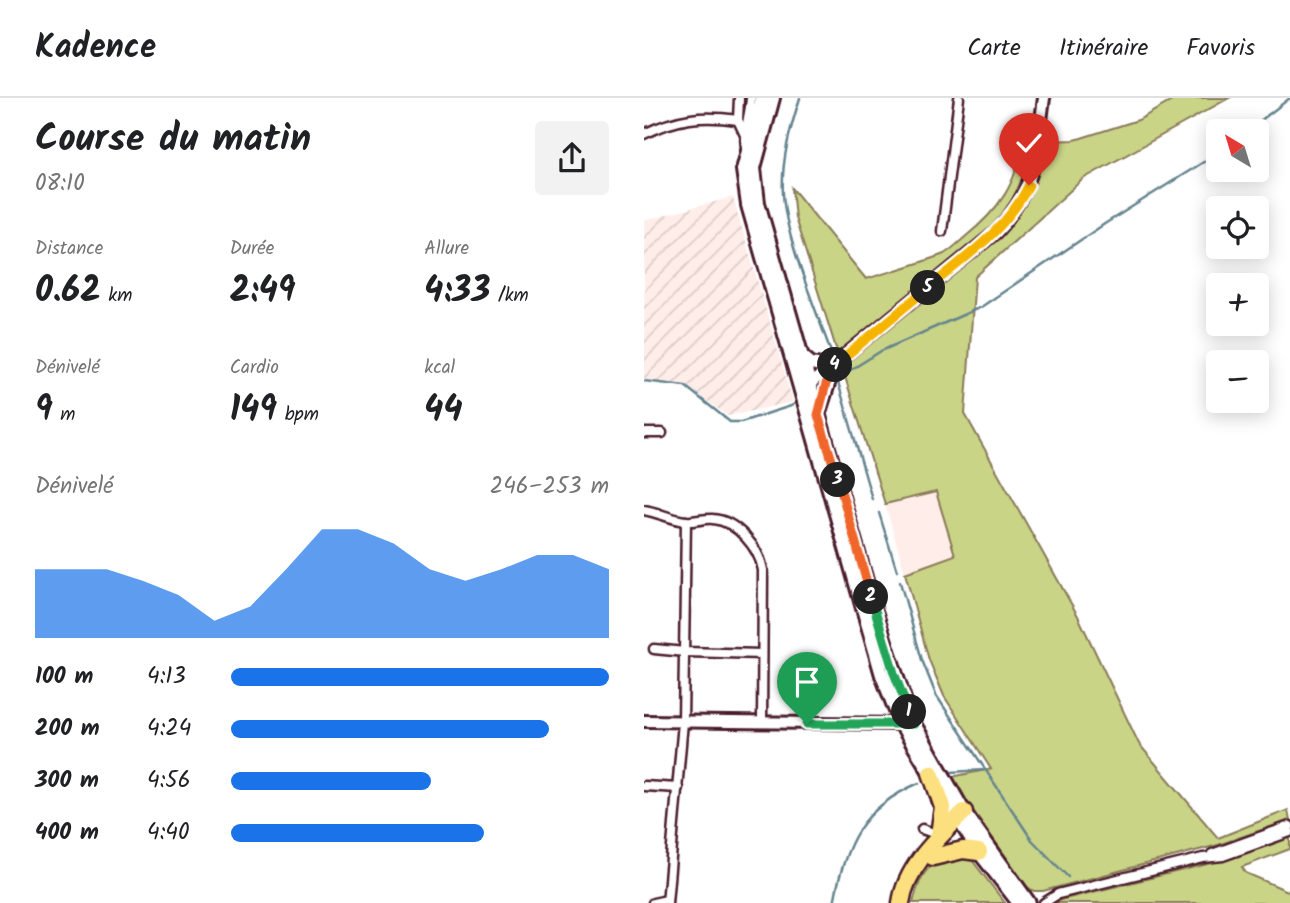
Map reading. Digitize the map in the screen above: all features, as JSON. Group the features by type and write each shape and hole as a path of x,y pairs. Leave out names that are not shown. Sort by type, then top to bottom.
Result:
{"highway":[{"path":"931,773 943,807 939,835"},
{"path":"901,903 909,878 939,835 963,819"},
{"path":"907,903 919,873 963,819"},
{"path":"933,857 963,849 979,852"}],"main road":[{"path":"762,98 752,152 758,203 800,355 805,388 818,415 908,724 931,773 963,819 1029,903"},
{"path":"773,98 743,170 748,205 805,388 882,675 979,852 1019,903"},
{"path":"800,355 811,364 833,368 818,415"}],"street":[{"path":"739,98 738,120 752,152"},
{"path":"745,135 751,98"},
{"path":"942,231 958,98"},
{"path":"805,388 833,368 996,232 1010,216 1022,199 1034,169 1044,98"},
{"path":"644,134 662,125 698,117 738,120"},
{"path":"644,433 662,433"},
{"path":"644,510 686,521 723,520 731,524 757,550 763,570 762,723"},
{"path":"653,903 667,902 678,788 685,653 686,521"},
{"path":"654,649 685,653 762,654"},
{"path":"644,721 908,724"},
{"path":"644,786 678,788"},
{"path":"1044,903 1058,894 1203,858 1290,826"},
{"path":"922,829 939,835"},
{"path":"1203,858 1223,856 1290,832"}],"shaded area":[{"path":"733,197 793,402 728,416 687,386 644,382 644,221"},
{"path":"936,492 955,555 905,573 885,504"}],"green space":[{"path":"1177,98 1229,98 1083,179 975,277 965,414 1078,616 1139,744 1218,838 1288,810 1290,820 1218,845 1043,891 1034,891 1019,882 951,777 991,769 944,696 929,660 905,573 955,555 936,492 885,504 795,218 792,188 866,279 944,254 976,227 1004,196 1015,171 1021,142 1075,140 1138,120"},
{"path":"1290,836 1290,849 1242,867 1246,873 1290,892 1290,903 1056,903 1224,860"},
{"path":"968,855 1005,903 913,903 920,880 930,867"}],"waterway":[{"path":"800,98 785,157 785,213 810,296 832,355"},
{"path":"1263,119 1290,98"},
{"path":"833,381 881,351 981,307 1106,223 1206,160"},
{"path":"644,381 685,386 730,422 741,422 791,406 801,400"},
{"path":"838,382 872,499"},
{"path":"879,513 897,571"},
{"path":"900,582 922,660 936,695 1032,840 1068,877"},
{"path":"951,772 985,770"},
{"path":"834,903 844,862 859,830 883,804 919,783"}],"route":[{"path":"807,724 914,724 884,642 818,415 826,384 833,368 996,232 1022,199 1029,185"}]}
